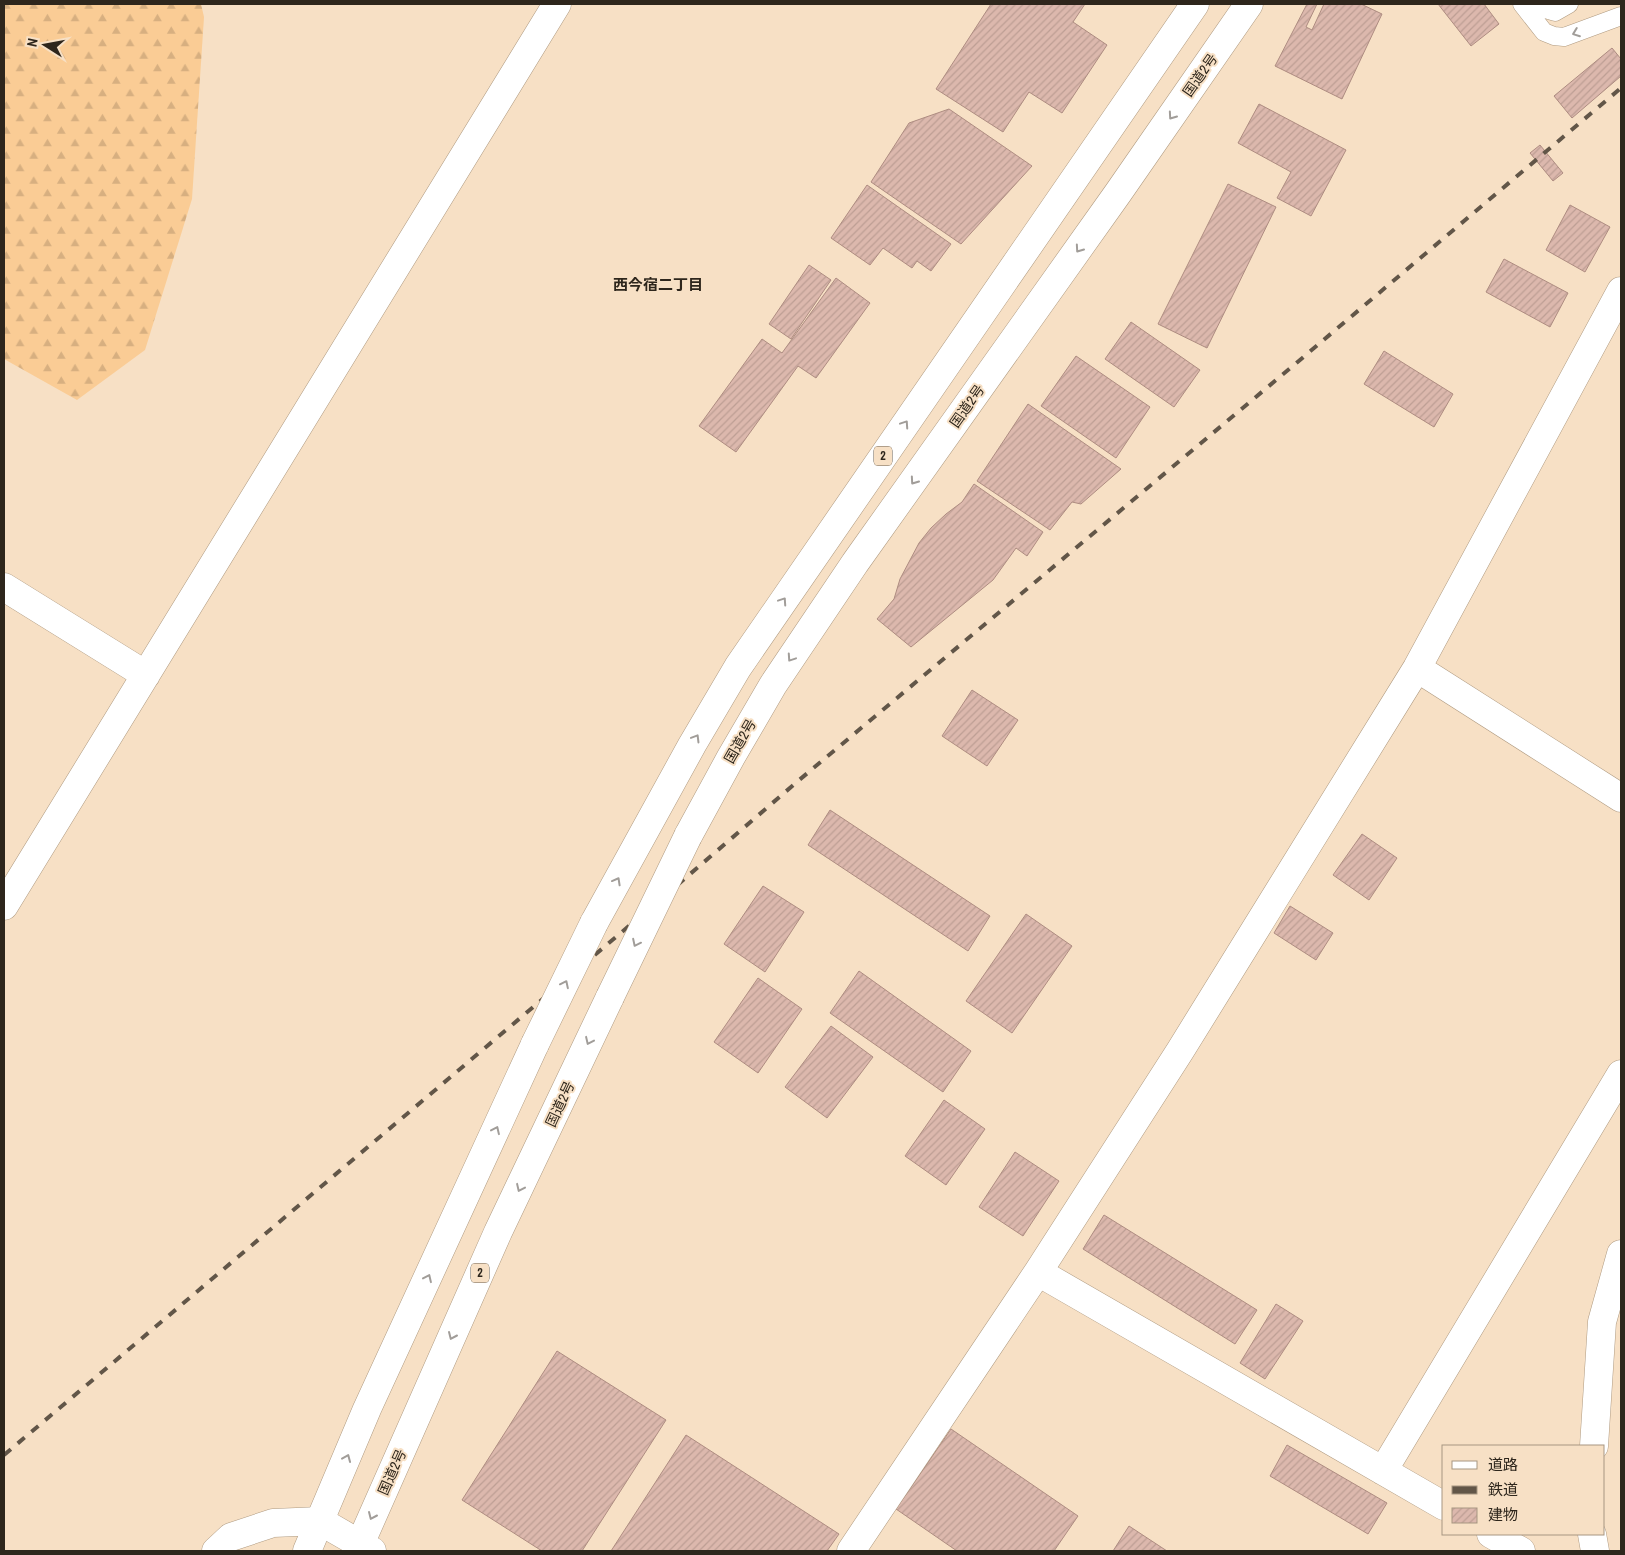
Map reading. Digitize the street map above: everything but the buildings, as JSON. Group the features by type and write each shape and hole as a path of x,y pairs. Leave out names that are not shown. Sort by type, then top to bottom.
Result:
{"main road":[{"path":"4,906 556,4"},
{"name":"2","path":"307,1551 367,1409 536,1044 594,923 692,745 738,667 1195,4"},
{"name":"国道2号","path":"363,1549 498,1232 688,836 731,757 773,685 866,547 1250,4"},
{"path":"851,1551 1038,1272 1180,1051 1417,668 1621,291"},
{"path":"4,587 146,675"},
{"path":"1417,668 1621,798"},
{"path":"1383,1471 1621,1074"},
{"path":"1594,1445 1602,1322 1621,1254"},
{"path":"1038,1272 1442,1505"},
{"path":"216,1551 231,1538 273,1523 320,1522 363,1549"},
{"path":"1492,1535 1520,1551"},
{"path":"1592,1535 1595,1551"}],"lane":[{"path":"1522,4 1544,32 1554,36 1564,37 1621,16"},
{"path":"1539,4 1545,9 1555,12 1569,4"}],"green space":[{"path":"4,4 201,4 204,17 192,199 145,350 77,400 4,359"}],"railway":[{"path":"4,1455 798,781 1621,88"}],"district":[{"name":"西今宿二丁目","path":"658,284"}]}
